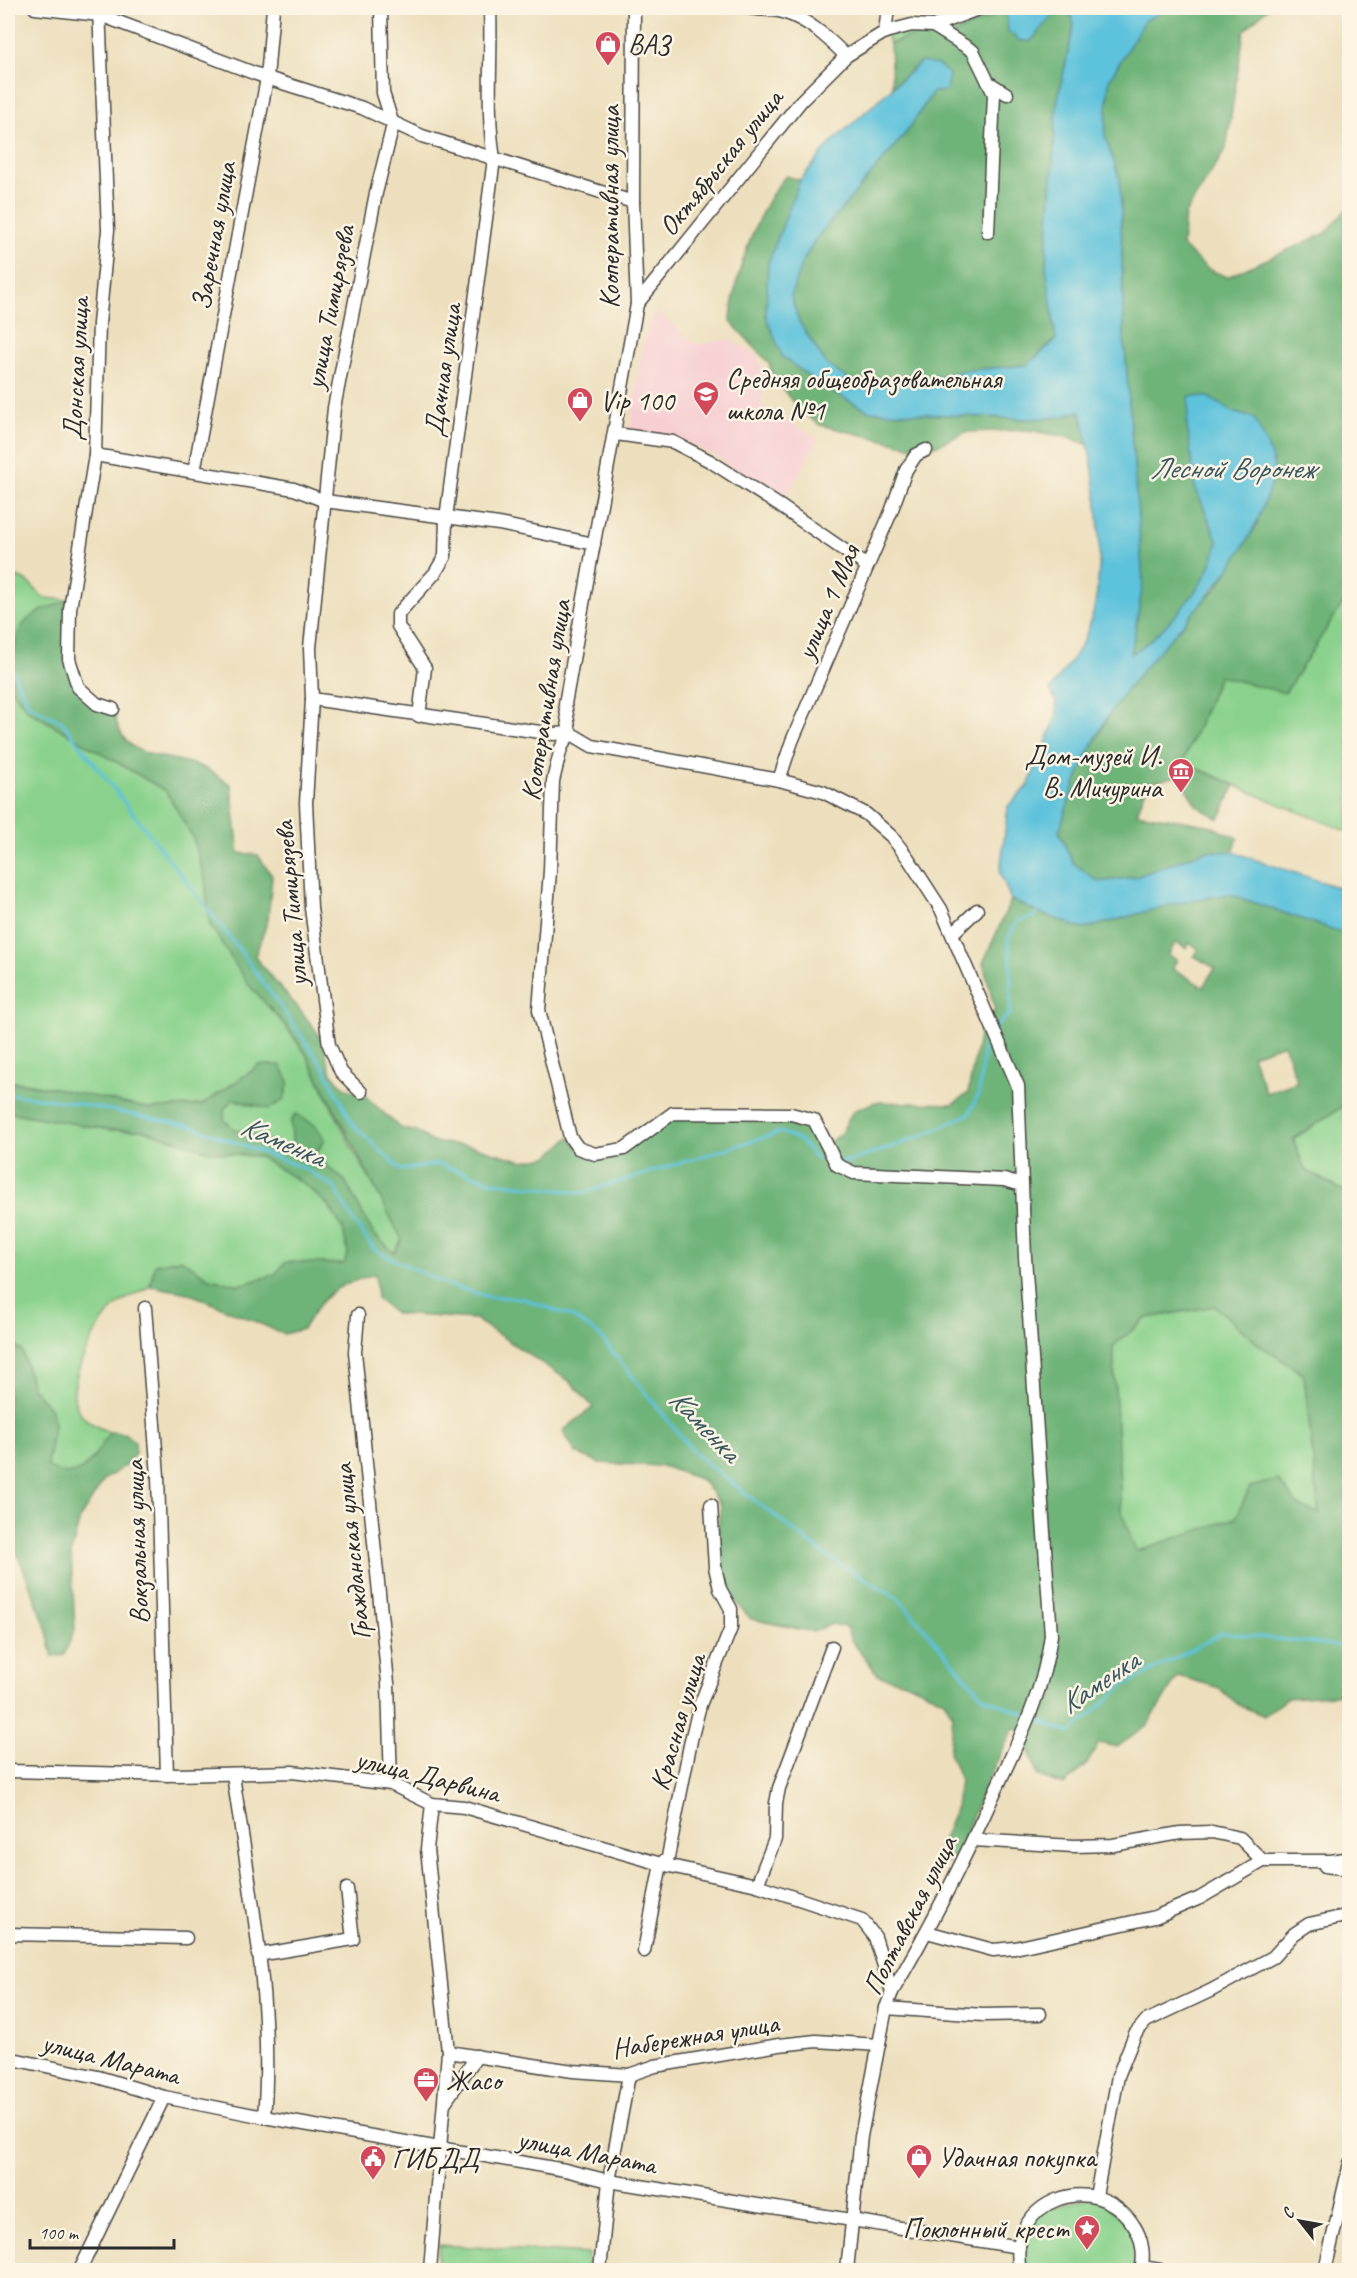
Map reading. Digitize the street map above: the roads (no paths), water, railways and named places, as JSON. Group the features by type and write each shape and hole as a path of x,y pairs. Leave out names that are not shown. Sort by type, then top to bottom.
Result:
{"street":[{"path":"35,8 100,11 267,78 362,108 393,125 633,202"},
{"name":"Заречная улица","path":"194,472 267,78 273,8"},
{"path":"381,8 383,93 393,125"},
{"name":"Дачная улица","path":"419,716 425,668 398,626 398,614 435,573 445,556 446,518 494,159 488,122 490,8"},
{"name":"Кооперативная улица","path":"634,8 633,202 637,304 616,434 565,704 570,733 561,748 553,781 550,871 539,1010 570,1137 578,1148 595,1154 624,1149 673,1113 791,1114 814,1120 837,1165 854,1173 1004,1180 1022,1185"},
{"path":"749,8 780,9 799,18 824,34 846,56"},
{"path":"888,8 885,32 912,26 933,26 981,8"},
{"name":"Донская улица","path":"100,11 108,230 99,324 95,455 70,609 69,659 78,687 97,704 113,709"},
{"path":"933,26 973,51 994,94 988,232"},
{"name":"Октябрьская улица","path":"637,304 801,101 846,56 885,32"},
{"path":"988,82 1007,94"},
{"name":"улица Тимирязева","path":"361,1092 341,1072 329,1046 311,908 306,803 312,699 309,648 334,408 376,193 393,125"},
{"path":"616,434 673,442 710,461 867,566"},
{"name":"улица 1 Мая","path":"779,780 792,741 906,470 916,455 926,450"},
{"path":"95,455 294,489 325,501 499,524 594,544"},
{"path":"312,699 554,734 570,733 592,746 779,780 823,792 866,814 908,858 941,909 952,934 977,910"},
{"name":"Полтавская улица","path":"847,2271 861,2136 886,2008 892,1992 927,1932 973,1840 1039,1695 1047,1667 1051,1635 1022,1185 1018,1086 952,934"},
{"name":"Вокзальная улица","path":"145,1308 158,1476 167,1775"},
{"name":"Гражданская улица","path":"358,1315 355,1352 388,1683 391,1784"},
{"name":"Красная улица","path":"644,1951 661,1864 668,1857 679,1792 700,1706 731,1628 731,1609 720,1589 715,1566 711,1505"},
{"path":"757,1885 775,1839 776,1803 779,1788 832,1647"},
{"name":"улица Дарвина","path":"8,1771 167,1775 292,1772 391,1784 432,1804 464,1807 661,1864 757,1885 862,1920 875,1937 892,1992"},
{"path":"234,1775 258,1955 267,2045 264,2117"},
{"path":"430,2271 448,2052 428,1849 432,1804"},
{"path":"973,1840 1074,1846 1113,1845 1180,1833 1212,1833 1240,1838 1263,1861"},
{"path":"927,1932 993,1950 1016,1948 1155,1917 1200,1898 1263,1861 1350,1858"},
{"path":"1310,1860 1329,1867 1350,1869"},
{"path":"258,1955 352,1940 347,1889"},
{"path":"1096,2196 1118,2076 1135,2034 1146,2021 1210,1991 1273,1957 1294,1934 1309,1924 1350,1915"},
{"path":"8,1934 186,1938"},
{"path":"886,2008 983,2015 1040,2014"},
{"name":"Набережная улица","path":"448,2052 573,2072 629,2075 655,2066 779,2045 816,2042 879,2045"},
{"path":"445,2103 477,2056"},
{"name":"улица Марата","path":"8,2058 98,2078 164,2097 264,2117 565,2170 609,2181 1019,2247"},
{"path":"600,2271 609,2181 629,2075"},
{"path":"80,2271 164,2097"},
{"path":"1325,2271 1350,2163"},
{"path":"1020,2271 1019,2247 1026,2227 1038,2211 1056,2199 1076,2194 1096,2196 1113,2203 1132,2223 1142,2248 1141,2269 1160,2271"}],"water":[{"name":"Лесной Воронеж","path":"1012,8 1162,8 1161,13 1145,20 1109,80 1105,136 1120,180 1124,337 1143,583 1131,654 1163,629 1192,595 1207,573 1218,542 1195,487 1187,426 1189,396 1208,397 1235,413 1254,418 1270,452 1274,473 1255,525 1239,553 1201,604 1136,677 1098,733 1070,798 1059,832 1073,863 1099,882 1136,877 1205,851 1233,852 1349,891 1349,935 1229,894 1173,904 1084,929 1011,900 1000,873 1008,806 1028,786 1057,716 1056,701 1050,690 1082,644 1093,613 1098,586 1099,525 1096,494 1092,463 1080,411 1062,417 1026,419 869,411 821,386 782,356 766,316 768,264 800,180 832,142 921,62 938,65 949,74 946,91 933,92 906,133 816,239 801,264 791,296 799,322 826,364 849,380 879,385 917,382 961,371 1027,365 1056,340 1046,266 1057,103 1074,25 1071,15 1055,12 1031,41 1020,41 1008,31 1006,12"}],"waterway":[{"path":"8,662 29,705 62,722 245,957 324,1068 353,1125 401,1170 438,1164 494,1182 583,1193 781,1132 801,1141 815,1158 830,1160"},
{"path":"995,1028 1010,1013 1011,964 1008,939 1017,921 1033,917 1039,910"},
{"path":"840,1161 849,1162 919,1137 969,1114 979,1093 985,1039 991,1033"},
{"name":"Каменка","path":"8,1094 69,1102 191,1126 304,1168 334,1187 356,1225 376,1251 448,1285 489,1297 521,1298 573,1317 599,1335 695,1454 825,1555 898,1598 983,1697 1027,1715"},
{"name":"Каменка","path":"1033,1718 1070,1733 1122,1687 1222,1633 1350,1647"}],"place":[{"name":"ВАЗ","path":"608,67"},
{"name":"Средняя общеобразовательная школа №1","path":"706,417"},
{"name":"Vip 100","path":"580,423"},
{"name":"Дом-музей И. В. Мичурина","path":"1181,794"},
{"name":"Жасо","path":"426,2103"},
{"name":"Удачная покупка","path":"919,2180"},
{"name":"ГИБДД","path":"373,2181"},
{"name":"Поклонный крест","path":"1087,2251"}]}
